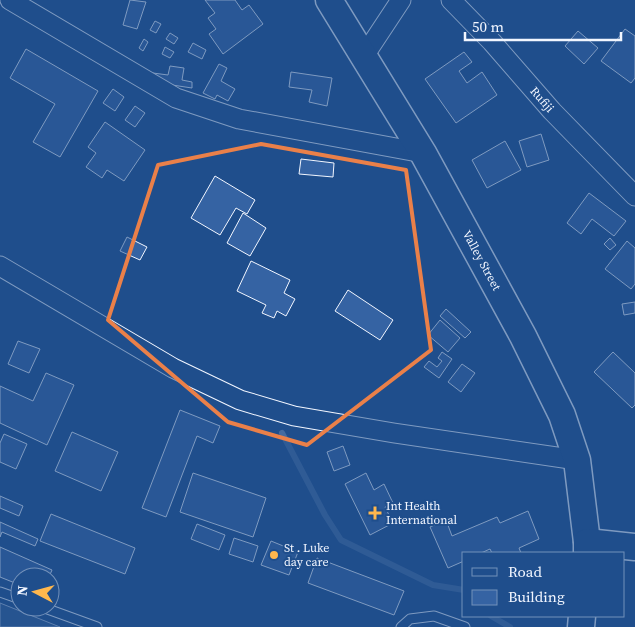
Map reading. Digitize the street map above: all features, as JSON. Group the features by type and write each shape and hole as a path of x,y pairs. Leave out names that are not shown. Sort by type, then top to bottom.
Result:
{"main road":[{"name":"Valley Street","path":"329,0 423,153 523,336 562,415 577,460 587,547"},
{"path":"587,547 635,546"}],"street":[{"path":"10,0 176,98 239,119 423,153"},
{"path":"364,56 401,0"},
{"name":"Rufiji","path":"452,0 492,42 552,111 635,196"},
{"path":"0,266 173,368 240,400 303,417 394,433 577,460"}],"lane":[{"path":"60,614 97,627"},
{"path":"401,627 410,619 434,616 465,627"}],"highlighted area":[{"path":"261,144 406,170 431,350 307,445 228,422 108,320 158,165"}],"shaded area":[{"path":"0,603 10,607 10,617 35,617 60,627 0,627"}],"building":[{"path":"130,0 146,2 137,29 123,25"},
{"path":"205,0 235,0 242,10 249,5 263,24 223,54 209,34 216,29 208,18 215,13"},
{"path":"155,21 161,24 156,33 150,30"},
{"path":"625,29 635,36 635,78 631,83 601,61"},
{"path":"578,31 598,48 584,64 565,46"},
{"path":"170,33 178,38 174,44 166,39"},
{"path":"144,39 148,42 143,51 139,48"},
{"path":"193,43 206,50 202,59 188,52"},
{"path":"165,47 174,52 170,58 162,54"},
{"path":"26,49 98,91 60,157 33,142 55,104 10,78"},
{"path":"464,52 472,62 459,71 467,83 482,72 497,95 456,123 425,79"},
{"path":"219,64 227,68 221,81 235,89 228,101 217,95 215,99 203,93"},
{"path":"170,66 184,68 182,80 192,82 192,88 152,82 153,73 168,75"},
{"path":"291,72 332,78 327,106 309,102 312,90 289,87"},
{"path":"113,89 124,97 115,111 103,103"},
{"path":"135,106 145,113 135,127 125,120"},
{"path":"105,122 145,150 124,181 107,170 102,178 86,167 96,153 88,147"},
{"path":"541,134 549,160 527,167 519,141"},
{"path":"505,141 521,170 487,188 472,160"},
{"path":"301,159 334,163 333,177 299,174"},
{"path":"215,176 255,200 247,214 236,208 220,235 191,218"},
{"path":"589,193 626,221 614,236 592,219 581,234 567,223"},
{"path":"243,213 266,228 250,256 227,243"},
{"path":"127,237 147,247 140,260 120,251"},
{"path":"610,238 616,245 610,250 604,244"},
{"path":"627,241 635,248 635,284 631,289 605,269"},
{"path":"251,261 290,280 284,293 295,299 286,316 277,311 274,318 262,313 266,305 237,291"},
{"path":"348,290 393,320 380,340 335,311"},
{"path":"635,302 635,313 624,315 622,304"},
{"path":"446,309 471,332 465,338 440,316"},
{"path":"440,320 460,338 448,352 428,335"},
{"path":"18,341 40,349 29,373 8,364"},
{"path":"442,352 452,359 439,378 424,367 429,361 437,367 442,361 438,358"},
{"path":"613,352 635,373 635,405 632,408 594,372"},
{"path":"462,364 475,373 461,392 448,382"},
{"path":"46,373 74,385 47,445 0,423 0,386 33,401"},
{"path":"180,410 220,426 213,443 197,436 166,517 142,508"},
{"path":"72,432 118,452 101,491 55,471"},
{"path":"4,434 27,444 16,469 0,462 0,443"},
{"path":"343,446 350,465 334,471 327,452"},
{"path":"193,473 266,498 253,537 180,512"},
{"path":"366,473 374,490 384,484 393,503 385,507 393,523 370,535 345,484"},
{"path":"0,496 23,506 19,516 0,508"},
{"path":"528,511 539,539 519,548 521,552 492,552 490,549 483,552 462,552 462,562 448,568 430,527 446,520 452,536 497,517 500,523"},
{"path":"51,514 135,548 125,574 40,541"},
{"path":"0,522 38,539 35,546 2,532 0,537"},
{"path":"197,524 225,535 219,550 191,539"},
{"path":"234,538 258,546 253,562 229,554"},
{"path":"271,541 298,552 289,575 261,565"},
{"path":"0,547 45,567 10,567 10,581 0,577"},
{"path":"317,558 404,591 394,615 308,583"}],"waterway":[{"path":"282,433 325,515 341,540 433,585 462,590"},
{"path":"493,617 510,627"}],"place":[{"name":"Int Health International","path":"375,513"},
{"name":"St . Luke day care","path":"274,555"}]}
